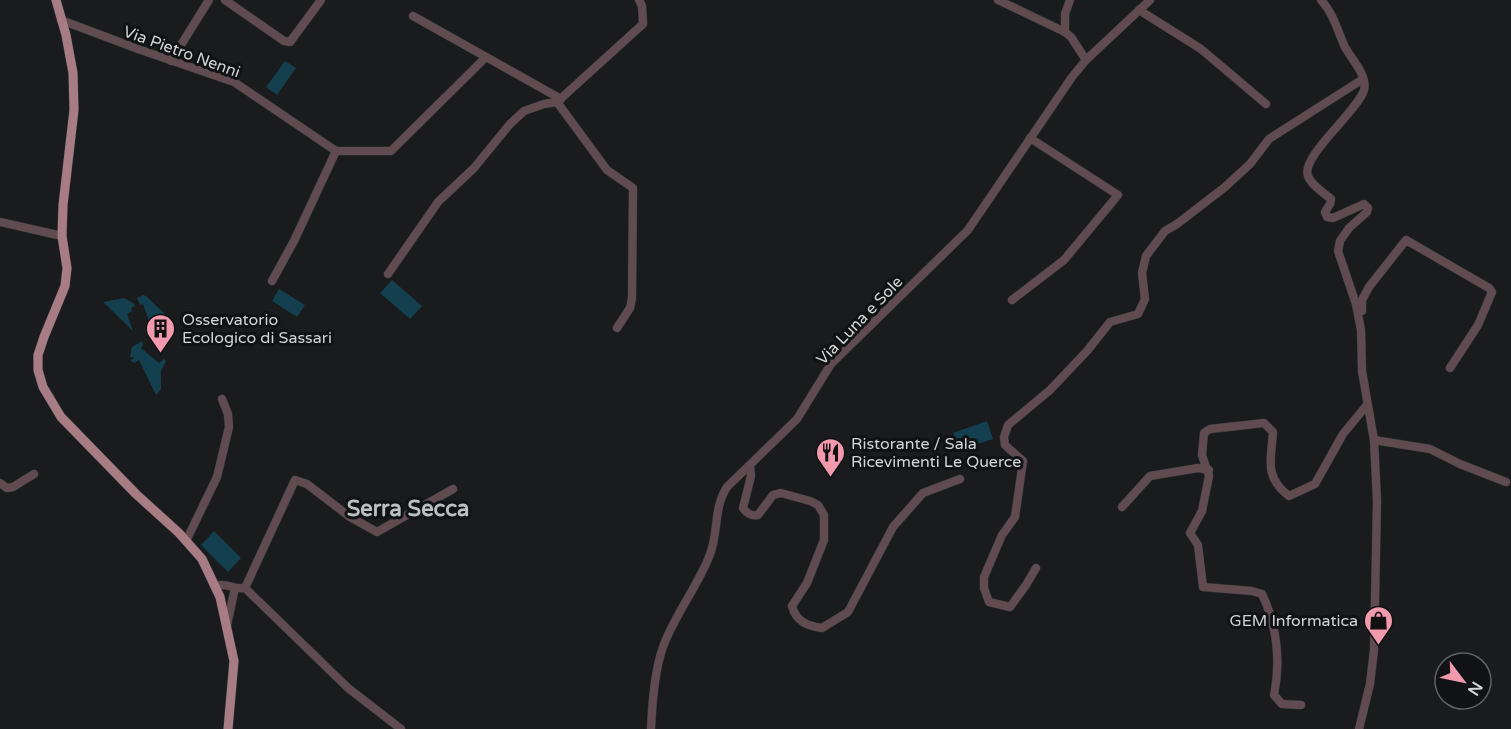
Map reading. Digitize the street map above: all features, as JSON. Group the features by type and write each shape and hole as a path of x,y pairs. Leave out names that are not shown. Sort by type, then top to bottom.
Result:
{"main road":[{"path":"56,0 72,73 74,110 63,205 62,236 67,268 65,286 38,355 38,370 43,387 61,417 202,559 220,597 234,661 228,729"}],"street":[{"path":"171,61 208,0"},
{"path":"225,0 284,41 290,42 321,0"},
{"path":"388,274 438,202 474,168 510,124 524,111 559,101 643,24 642,6 639,0"},
{"path":"998,0 1065,32 1071,37 1086,60"},
{"path":"1065,32 1065,14 1070,0"},
{"name":"Via Luna e Sole","path":"651,729 652,705 662,647 710,557 715,538 720,497 727,487 797,419 831,364 968,230 1072,77 1086,60 1150,0"},
{"path":"1321,0 1329,11 1345,48 1363,80 1364,90 1341,125 1322,143 1307,172 1310,179 1330,199 1330,204 1324,212 1327,217 1333,218 1362,205 1367,206 1367,212 1349,228 1340,242 1338,251 1356,304 1361,330"},
{"path":"1140,10 1201,49 1266,104"},
{"path":"413,16 559,101 607,170 633,188 632,298 630,308 617,328"},
{"name":"Via Pietro Nenni","path":"61,20 234,82 336,151"},
{"path":"272,281 294,241 336,151 391,151 486,57"},
{"path":"1035,568 1010,607 989,602 984,588 984,578 1002,535 1015,517 1023,461 1005,445 1004,437 1008,425 1050,390 1087,351 1110,322 1138,314 1145,299 1142,273 1146,256 1165,231 1226,187 1250,164 1269,139 1363,80"},
{"path":"1012,300 1064,260 1118,195 1030,138"},
{"path":"0,222 62,236"},
{"path":"1359,729 1370,684 1375,641 1378,526 1374,440 1362,371 1362,300 1369,287 1406,240 1489,288 1492,292 1478,325 1450,368"},
{"path":"186,541 217,477 229,427 228,414 222,399"},
{"path":"1301,705 1282,704 1275,700 1278,674 1277,643 1262,594 1252,591 1203,587 1198,545 1190,533 1204,504 1209,471 1202,455 1204,433 1210,429 1264,423 1274,432 1270,468 1273,481 1289,496 1315,484 1343,434 1367,405"},
{"path":"1374,440 1430,449 1506,482"},
{"path":"750,465 751,476 743,508 747,513 752,516 758,515 773,495 781,493 818,505 824,515 824,540 807,583 792,606 799,620 809,626 822,628 848,612 893,527 923,493 960,479"},
{"path":"1122,507 1150,476 1198,468 1209,471"},
{"path":"0,483 7,488 13,487 34,474"},
{"path":"245,588 295,480 307,484 350,517 377,532 453,489"},
{"path":"216,586 220,584 245,588 348,688 401,729"},
{"path":"220,597 235,588"},
{"path":"227,627 235,588"}],"shaded area":[{"path":"285,61 296,68 277,95 266,87"},
{"path":"392,280 422,306 410,319 380,293"},
{"path":"279,289 305,305 297,317 272,301"},
{"path":"143,295 167,316 156,331 147,336 145,329 151,327 143,304 140,305 137,298"},
{"path":"124,298 135,306 127,314 133,331 103,302"},
{"path":"142,341 141,348 159,363 164,359 166,361 161,371 161,389 156,395 139,360 134,363 130,360 134,359 130,357 132,347"},
{"path":"987,421 993,439 959,450 953,433"},
{"path":"214,531 241,558 228,572 201,545"}],"place":[{"name":"Osservatorio Ecologico di Sassari","path":"161,354"},
{"name":"Ristorante / Sala Ricevimenti Le Querce","path":"830,478"},
{"name":"GEM Informatica","path":"1379,646"}],"district":[{"name":"Serra Secca","path":"408,508"}]}
